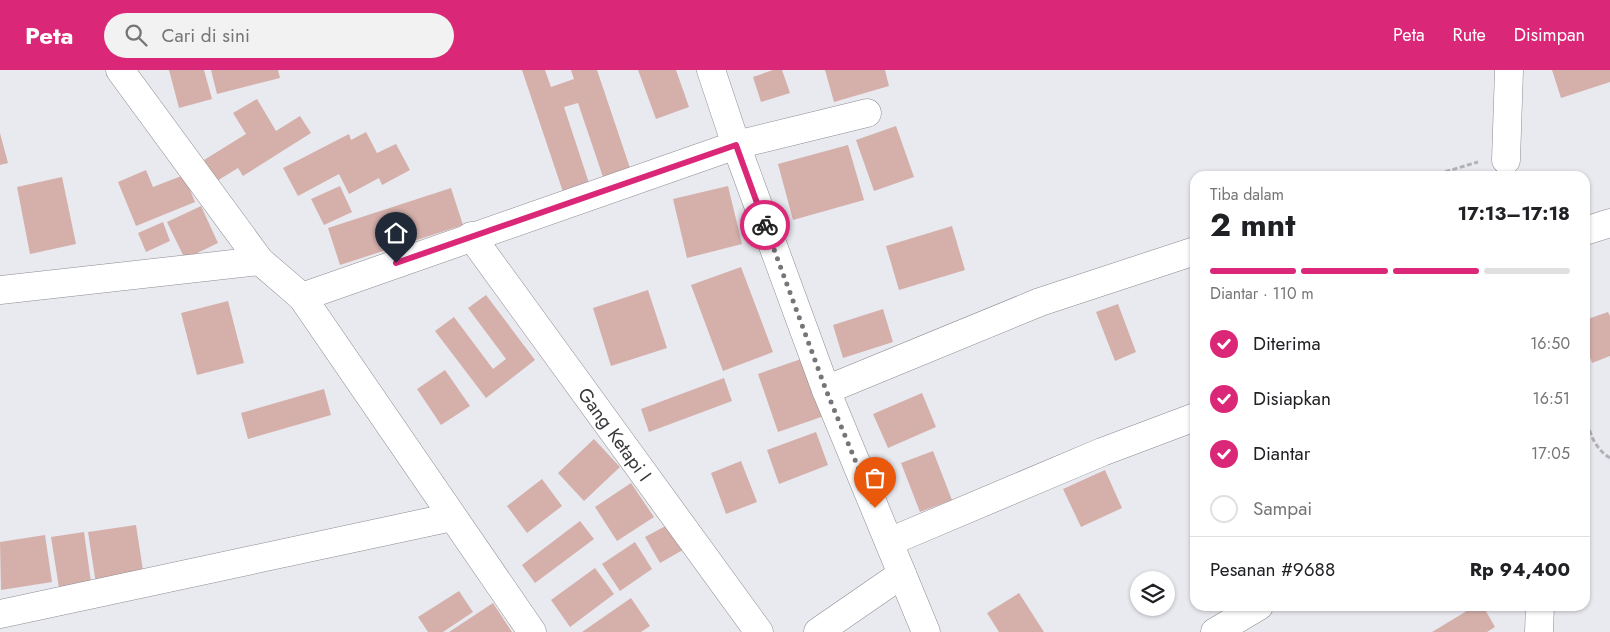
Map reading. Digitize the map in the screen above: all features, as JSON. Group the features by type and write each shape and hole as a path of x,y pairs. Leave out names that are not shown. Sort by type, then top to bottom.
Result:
{"street":[{"path":"120,70 260,261 302,297 532,632"},
{"path":"711,70 736,145 826,390 926,632"},
{"path":"1506,160 1509,70"},
{"path":"302,297 471,236 736,145 867,113"},
{"path":"1590,229 1610,223"},
{"name":"Gang Ketapi I","path":"471,236 759,632"},
{"path":"826,390 1040,302 1190,253"},
{"path":"0,290 260,261"},
{"path":"889,542 1102,452 1190,419"},
{"path":"0,614 452,517"},
{"path":"818,632 902,574"},
{"path":"1215,632 1251,611"},
{"path":"1539,632 1540,611"}],"path":[{"path":"1590,434 1592,441 1602,453 1610,458"}],"building":[{"path":"169,70 204,70 212,99 179,108"},
{"path":"211,70 278,70 280,78 217,94"},
{"path":"522,70 545,70 551,87 574,79 571,70 597,70 630,168 603,177 578,103 564,107 589,183 563,192"},
{"path":"638,70 676,70 689,107 656,119"},
{"path":"773,70 782,70 790,93 761,102 753,77"},
{"path":"825,70 885,70 889,86 834,102"},
{"path":"1552,70 1610,70 1610,82 1561,98"},
{"path":"257,99 276,131 300,116 311,133 243,176 238,168 217,181 204,160 246,134 233,113"},
{"path":"896,126 914,177 874,191 856,140"},
{"path":"366,132 377,153 396,144 410,170 382,185 379,178 349,194 339,174 298,196 283,168 349,134 351,140"},
{"path":"0,133 8,163 0,165"},
{"path":"848,145 864,200 793,220 778,164"},
{"path":"146,170 153,187 184,175 195,202 136,226 118,182"},
{"path":"62,177 76,244 30,254 17,187"},
{"path":"340,186 352,212 324,225 311,199"},
{"path":"728,186 742,244 687,258 673,199"},
{"path":"451,188 463,225 340,265 328,228"},
{"path":"201,206 218,243 185,259 167,222"},
{"path":"163,222 170,241 146,252 138,233"},
{"path":"952,226 965,270 899,290 886,246"},
{"path":"741,267 773,352 723,371 691,285"},
{"path":"648,290 667,348 611,366 593,308"},
{"path":"486,295 535,360 486,398 435,331 454,317 493,369 506,359 468,308"},
{"path":"228,301 244,363 197,375 181,313"},
{"path":"1118,304 1136,352 1115,361 1096,312"},
{"path":"883,309 893,342 843,358 833,325"},
{"path":"1608,312 1610,316 1610,356 1592,363 1590,357 1590,318"},
{"path":"804,358 824,416 778,432 758,374"},
{"path":"445,370 470,406 441,425 417,389"},
{"path":"724,378 732,401 649,432 641,409"},
{"path":"324,389 331,415 248,439 241,413"},
{"path":"922,393 936,427 888,448 873,414"},
{"path":"816,432 828,465 779,484 767,450"},
{"path":"594,439 620,467 584,501 558,473"},
{"path":"933,451 952,500 920,512 901,463"},
{"path":"741,461 757,502 726,514 711,473"},
{"path":"1105,470 1122,508 1081,527 1063,489"},
{"path":"542,479 562,506 527,533 507,506"},
{"path":"631,483 654,517 617,541 595,507"},
{"path":"580,521 594,539 535,583 522,565"},
{"path":"673,522 688,547 660,563 645,537"},
{"path":"136,525 144,577 96,584 88,532"},
{"path":"84,532 91,582 59,588 51,537"},
{"path":"45,535 52,582 1,590 0,542"},
{"path":"635,542 652,569 620,591 602,564"},
{"path":"595,568 614,594 570,627 551,600"},
{"path":"459,591 473,612 443,632 428,632 418,617"},
{"path":"1019,593 1044,632 999,632 987,613"},
{"path":"631,598 650,626 641,632 582,632"},
{"path":"493,603 512,632 449,632"},
{"path":"1467,611 1486,611 1495,627 1487,632 1432,632"}],"way so far":[{"path":"765,225 826,390 875,508"}],"route":[{"path":"396,263 736,145 765,225"}]}
